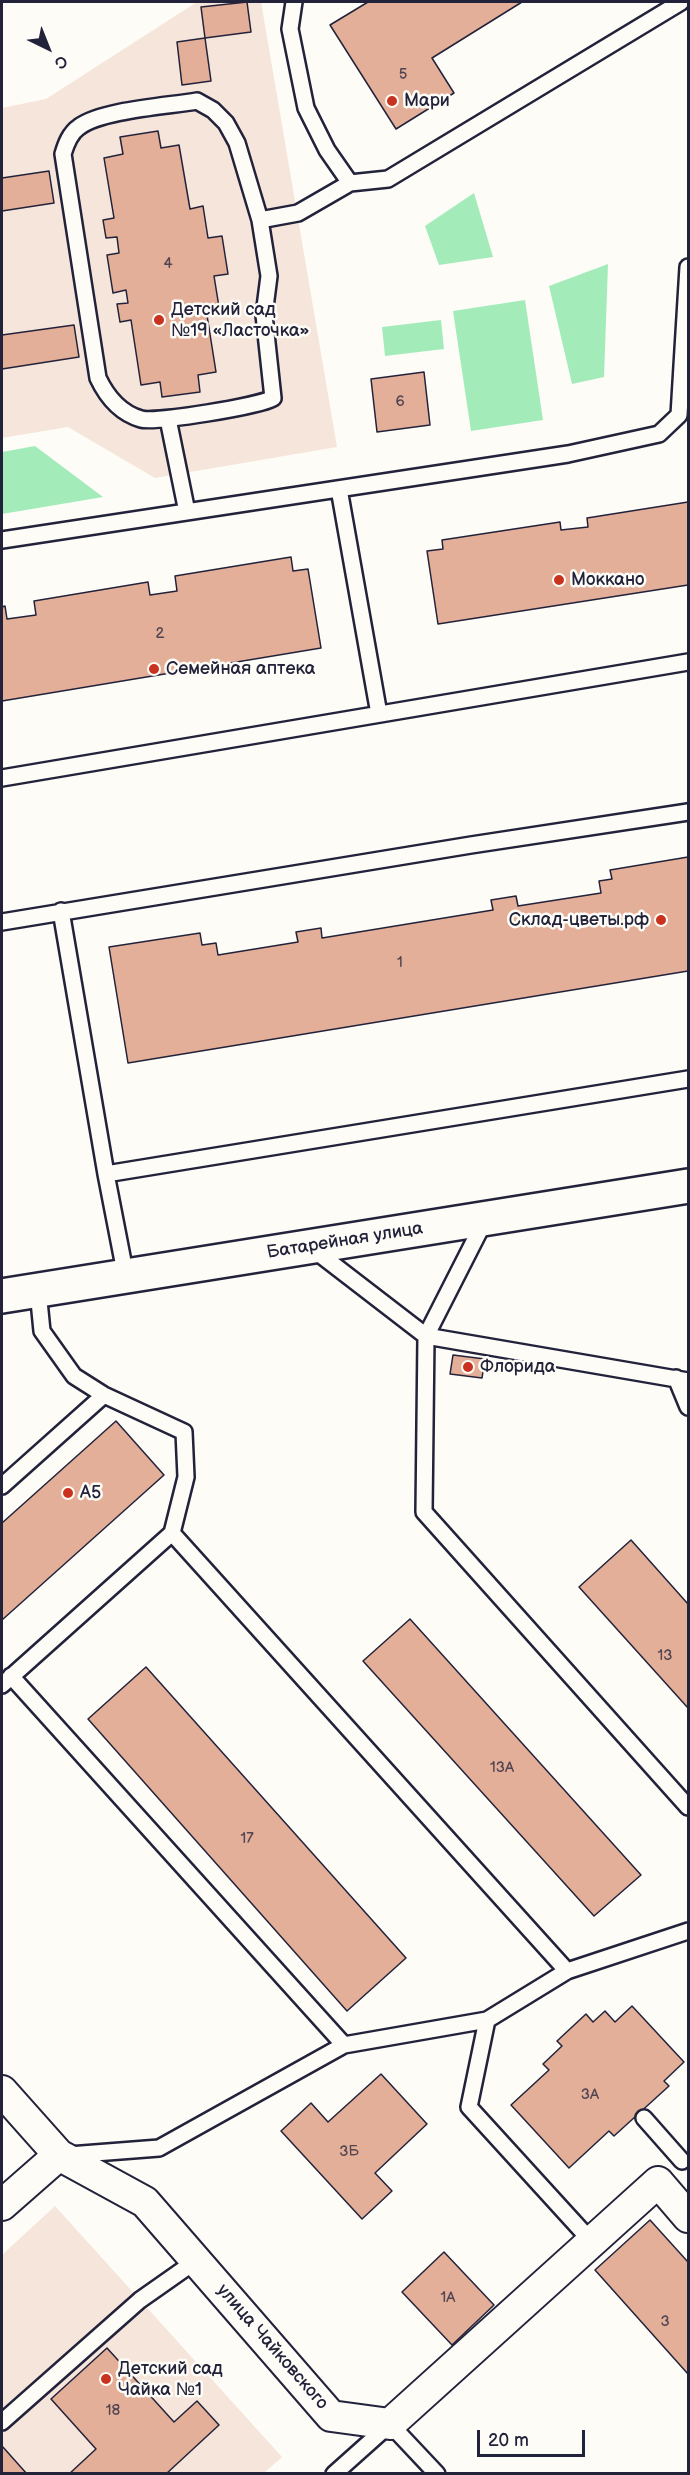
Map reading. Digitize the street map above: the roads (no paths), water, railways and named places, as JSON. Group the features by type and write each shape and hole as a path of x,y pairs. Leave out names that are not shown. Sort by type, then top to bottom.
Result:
{"main road":[{"name":"Батарейная улица","path":"2,1296 688,1186"}],"street":[{"name":"улица Чайковского","path":"2,2091 59,2155 145,2202 331,2416 390,2424"},
{"path":"2,2205 59,2155"},
{"path":"390,2424 673,2168 688,2217"}],"lane":[{"path":"294,2 290,29 306,108 327,150 350,183"},
{"path":"260,220 298,213 350,183 388,179 681,2"},
{"path":"197,101 213,110 226,123 237,143 260,220 269,276 264,315 273,398 168,419 143,420 129,414 106,394 98,378 63,154 68,140 78,128 93,118 197,101"},
{"path":"2,540 568,454 659,434 679,415 688,267"},
{"path":"168,419 187,512"},
{"path":"339,489 379,714"},
{"path":"2,778 688,662"},
{"path":"2,922 688,812"},
{"path":"61,911 126,1277"},
{"path":"106,1174 688,1079"},
{"path":"486,1219 426,1336 424,1512 688,1807"},
{"path":"311,1247 426,1336 682,1379 688,1407"},
{"path":"38,1291 42,1331 74,1376 104,1395 184,1432 186,1477 172,1533 6,1681 344,2045"},
{"path":"2,1486 104,1395"},
{"path":"172,1533 567,1971"},
{"path":"59,2155 159,2148 344,2045 486,2020 567,1971 688,1930"},
{"path":"486,2020 469,2107 592,2242"},
{"path":"644,2118 673,2168"},
{"path":"2,2422 140,2300 196,2260"},
{"path":"334,2474 390,2424 437,2474"}],"place":[{"name":"Мари","path":"392,101"},
{"name":"Детский сад №19 «Ласточка»","path":"159,320"},
{"name":"Моккано","path":"559,580"},
{"name":"Семейная аптека","path":"154,669"},
{"name":"Склад-цветы.рф","path":"661,920"},
{"name":"Флорида","path":"468,1367"},
{"name":"А5","path":"68,1493"},
{"name":"Детский сад Чайка №1","path":"106,2379"}]}
